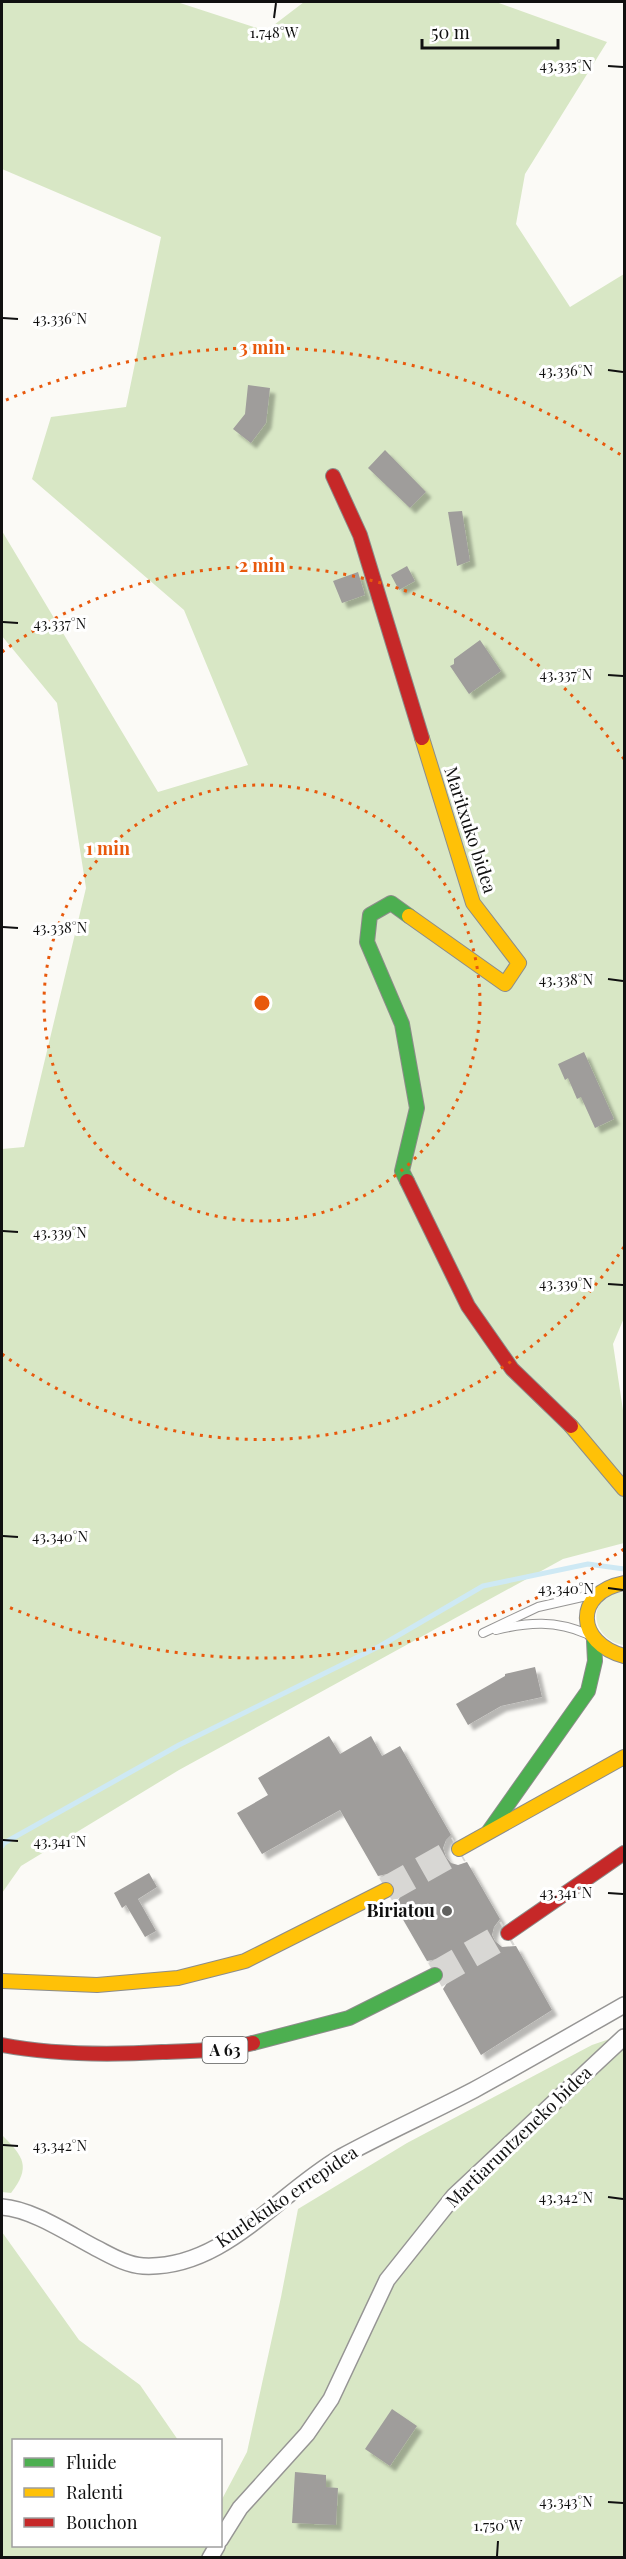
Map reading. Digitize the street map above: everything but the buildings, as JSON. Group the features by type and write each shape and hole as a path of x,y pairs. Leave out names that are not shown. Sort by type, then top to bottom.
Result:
{"main road":[{"name":"Maritxuko bidea","path":"333,476 360,536 473,903 519,963 505,984 391,903 370,915 367,942 402,1024 417,1108 402,1171 468,1306 512,1369 563,1417 624,1489"},
{"path":"489,1831 588,1691 594,1661 587,1614 596,1594 610,1585 623,1582"},
{"path":"592,1638 612,1654 624,1656"},
{"path":"459,1849 624,1757"},
{"path":"508,1933 624,1853"},
{"path":"596,1873 615,1873"},
{"path":"2,1981 98,1985 178,1978 245,1961 386,1890"},
{"name":"A 63","path":"2,2045 29,2050 123,2054 225,2050 349,2018 435,1975"}],"street":[{"name":"Kurlekuko errepidea","path":"2,2207 14,2208 116,2259 140,2266 169,2265 201,2254 235,2237 280,2199 339,2159 474,2090 624,2005"},
{"name":"Martiaruntzeneko bidea","path":"222,2537 240,2508 307,2434 331,2399 387,2280 454,2196 624,2037"}],"lane":[{"path":"592,1638 574,1628 540,1623 483,1633 538,1607 596,1594"}],"green space":[{"path":"2,2 177,2 266,31 304,2 496,2 607,42 525,174 516,224 570,307 624,274 624,1318 613,1344 624,1417 624,1543 563,1559 179,1770 21,1866 2,1893 2,1149 24,1147 86,888 57,703 2,636 2,531 158,792 248,765 184,610 32,479 51,417 126,407 161,237 2,169"},
{"path":"624,1592 624,1645 615,1643 602,1632 596,1617 602,1601 611,1594"},
{"path":"624,2034 624,2557 2,2557 2,2232 79,2340 140,2385 177,2439 12,2439 12,2547 222,2547 222,2499 247,2452 298,2209 407,2143 592,2045"},
{"path":"2,2135 16,2150 22,2162 21,2176 11,2193 2,2192"}],"waterway":[{"path":"2,1846 179,1745 380,1646 483,1586 588,1564 624,1569"}],"tunnel":[{"path":"386,1890 459,1849"},
{"path":"435,1975 508,1933"}],"traffic: fast":[{"path":"407,1181 402,1171 417,1108 402,1024 367,942 370,915 391,903 409,916"},
{"path":"489,1831 588,1691 595,1661 594,1641"},
{"path":"253,2043 349,2018 435,1975"}],"traffic: slow":[{"path":"409,916 505,984 519,963 473,903 422,738"},
{"path":"571,1426 624,1489"},
{"path":"624,1583 607,1588 596,1597 589,1607 587,1618 589,1630 597,1641 608,1650 624,1656"},
{"path":"459,1849 624,1757"},
{"path":"2,1981 97,1985 178,1978 245,1961 386,1890"}],"traffic: jam":[{"path":"333,476 360,535 422,738"},
{"path":"407,1181 468,1306 512,1369 571,1426"},
{"path":"508,1933 624,1853"},
{"path":"2,2045 41,2051 102,2054 208,2050 253,2043"}],"place":[{"name":"Biriatou","path":"447,1911"}]}
